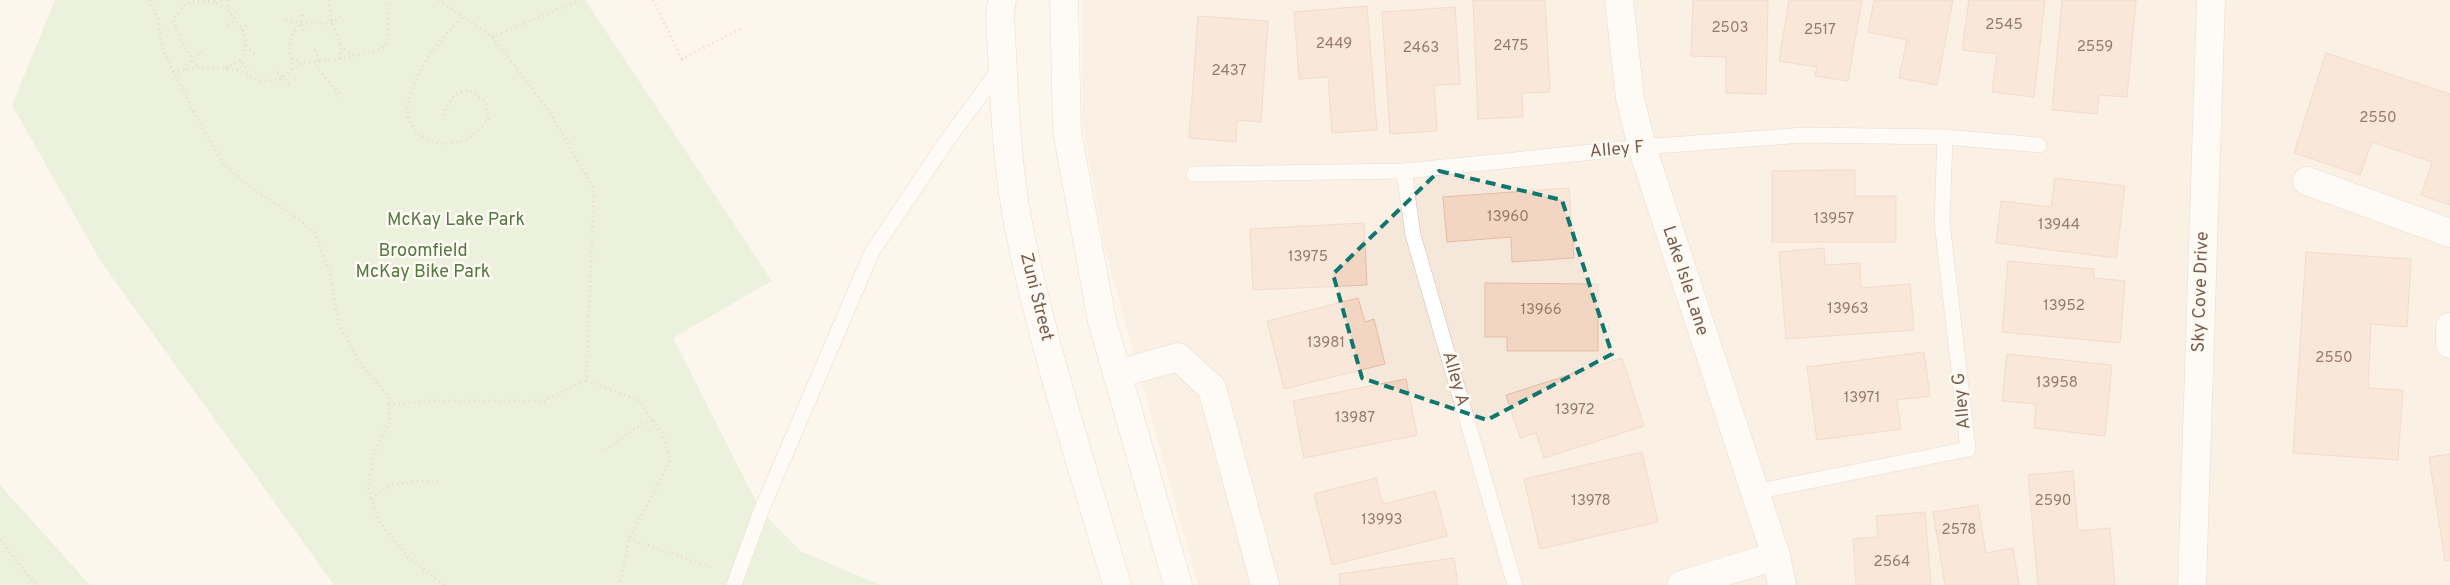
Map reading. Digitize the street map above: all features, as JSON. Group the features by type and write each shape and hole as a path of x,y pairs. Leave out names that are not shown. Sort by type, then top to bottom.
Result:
{"street":[{"name":"Zuni Street","path":"1002,0 1000,15 1005,128 1016,202 1036,307 1117,585"},
{"path":"1064,0 1067,131 1102,321 1178,585"},
{"name":"Lake Isle Lane","path":"1619,0 1630,98 1642,147 1776,556 1782,585"},
{"name":"Sky Cove Drive","path":"2192,585 2211,0"},
{"path":"2307,181 2450,233"},
{"path":"2450,327 2450,344"},
{"path":"1117,374 1178,356 1212,388 1265,585"},
{"path":"1682,585 1776,556"}],"lane":[{"path":"736,580 761,511 872,252 944,145 1003,65"},
{"name":"Alley F","path":"1194,174 1404,171 1642,147 1804,135 1945,137 2039,145"},
{"name":"Alley G","path":"1754,492 1968,449 1942,222 1945,137"},
{"name":"Alley A","path":"1404,171 1413,235 1515,585"}],"path":[{"path":"150,0 158,20 162,48 173,72 224,164 255,191 287,210 315,233 330,274 339,324 360,363 388,396 390,421 374,454 368,488 380,523 408,557 444,585"},
{"path":"199,67 180,39 173,19 186,3 221,0"},
{"path":"228,0 228,10"},
{"path":"329,0 332,22 342,47 354,56"},
{"path":"292,59 302,62 339,59 382,49 388,38 389,4 387,0"},
{"path":"439,0 492,37 550,111 594,189 586,380"},
{"path":"492,37 580,0"},
{"path":"653,0 682,59 740,30"},
{"path":"214,2 228,10 246,34 246,46 241,60 224,68"},
{"path":"231,14 238,10"},
{"path":"302,15 301,23 305,34"},
{"path":"286,20 301,23 332,22 340,16"},
{"path":"443,115 452,97 459,92 468,90 485,101 488,119 477,132 462,141 444,144 428,140 418,132 408,115 411,90 426,59 448,30 462,17"},
{"path":"228,25 235,20"},
{"path":"292,70 291,38 294,30 301,23"},
{"path":"241,28 249,24"},
{"path":"246,46 256,55"},
{"path":"339,59 342,47"},
{"path":"314,50 320,60"},
{"path":"185,70 192,59 202,51"},
{"path":"241,60 250,75"},
{"path":"315,61 318,69 342,97"},
{"path":"173,72 199,67 224,68 250,75 260,81 278,80 302,62"},
{"path":"274,69 289,84"},
{"path":"389,405 426,402 544,401 586,380 638,400 663,435 670,461 629,539 620,585"},
{"path":"605,450 642,424 652,420"},
{"path":"371,498 391,485 420,481 442,482"},
{"path":"629,539 736,580"},
{"path":"0,540 36,585"}],"highlighted area":[{"path":"1439,171 1562,200 1612,354 1487,420 1362,378 1333,274"}],"shaded area":[{"path":"1083,0 2450,0 2450,585 1198,585 1106,253 1082,121"}],"green space":[{"name":"Broomfield McKay Bike Park","path":"55,0 585,0 772,281 673,338 761,511 802,552 881,585 334,585 101,262 12,105"},
{"path":"0,485 90,585 0,585"}],"building":[{"path":"1473,0 1545,0 1550,92 1522,93 1523,117 1478,119"},
{"path":"1693,0 1768,0 1766,94 1726,93 1726,57 1691,56"},
{"path":"1789,0 1862,0 1848,81 1815,76 1817,67 1779,61"},
{"path":"1874,0 1953,0 1937,85 1899,78 1907,40 1868,32"},
{"path":"1969,0 2045,0 2034,97 1992,92 1997,54 1962,50"},
{"path":"2062,0 2136,0 2127,97 2099,95 2097,114 2052,110"},
{"path":"1367,6 1377,130 1332,133 1328,77 1299,79 1294,12"},
{"path":"1455,7 1460,84 1434,85 1437,131 1390,134 1382,12"},
{"path":"1198,16 1268,21 1261,122 1237,120 1236,142 1189,138"},
{"path":"2326,53 2450,94 2450,205 2421,195 2432,162 2372,142 2360,175 2294,153"},
{"path":"1855,170 1855,196 1896,196 1896,242 1772,242 1772,171"},
{"path":"2055,178 2125,186 2116,258 1996,243 2001,201 2051,207"},
{"path":"1569,188 1574,258 1512,262 1511,237 1447,242 1443,197"},
{"path":"1364,223 1367,285 1253,290 1250,229"},
{"path":"1824,248 1825,265 1860,263 1861,288 1910,284 1914,330 1786,339 1779,252"},
{"path":"2306,252 2411,259 2407,327 2371,324 2368,388 2403,390 2398,460 2293,453"},
{"path":"2008,261 2094,269 2094,278 2125,281 2120,343 2002,332"},
{"path":"1485,283 1598,284 1598,351 1507,351 1507,337 1485,337"},
{"path":"1358,298 1365,322 1374,319 1385,364 1284,389 1267,321"},
{"path":"1924,352 1930,396 1897,400 1901,429 1817,440 1807,367"},
{"path":"2007,354 2112,365 2105,436 2034,428 2036,404 2002,401"},
{"path":"1622,358 1644,426 1544,458 1536,433 1520,438 1506,395"},
{"path":"1406,379 1417,435 1304,458 1293,401"},
{"path":"1642,452 1658,522 1540,549 1524,479"},
{"path":"2450,454 2450,560 2445,561 2429,457"},
{"path":"2073,471 2078,531 2110,528 2115,585 2038,585 2028,475"},
{"path":"1376,478 1383,504 1435,491 1447,536 1332,565 1314,494"},
{"path":"1978,505 1986,553 2013,548 2019,585 1945,585 1933,512"},
{"path":"1925,512 1931,585 1856,585 1853,539 1878,537 1876,516"},
{"path":"1454,558 1458,585 1340,585 1339,574"}],"park label":[{"name":"McKay Lake Park","path":"456,220"}]}
